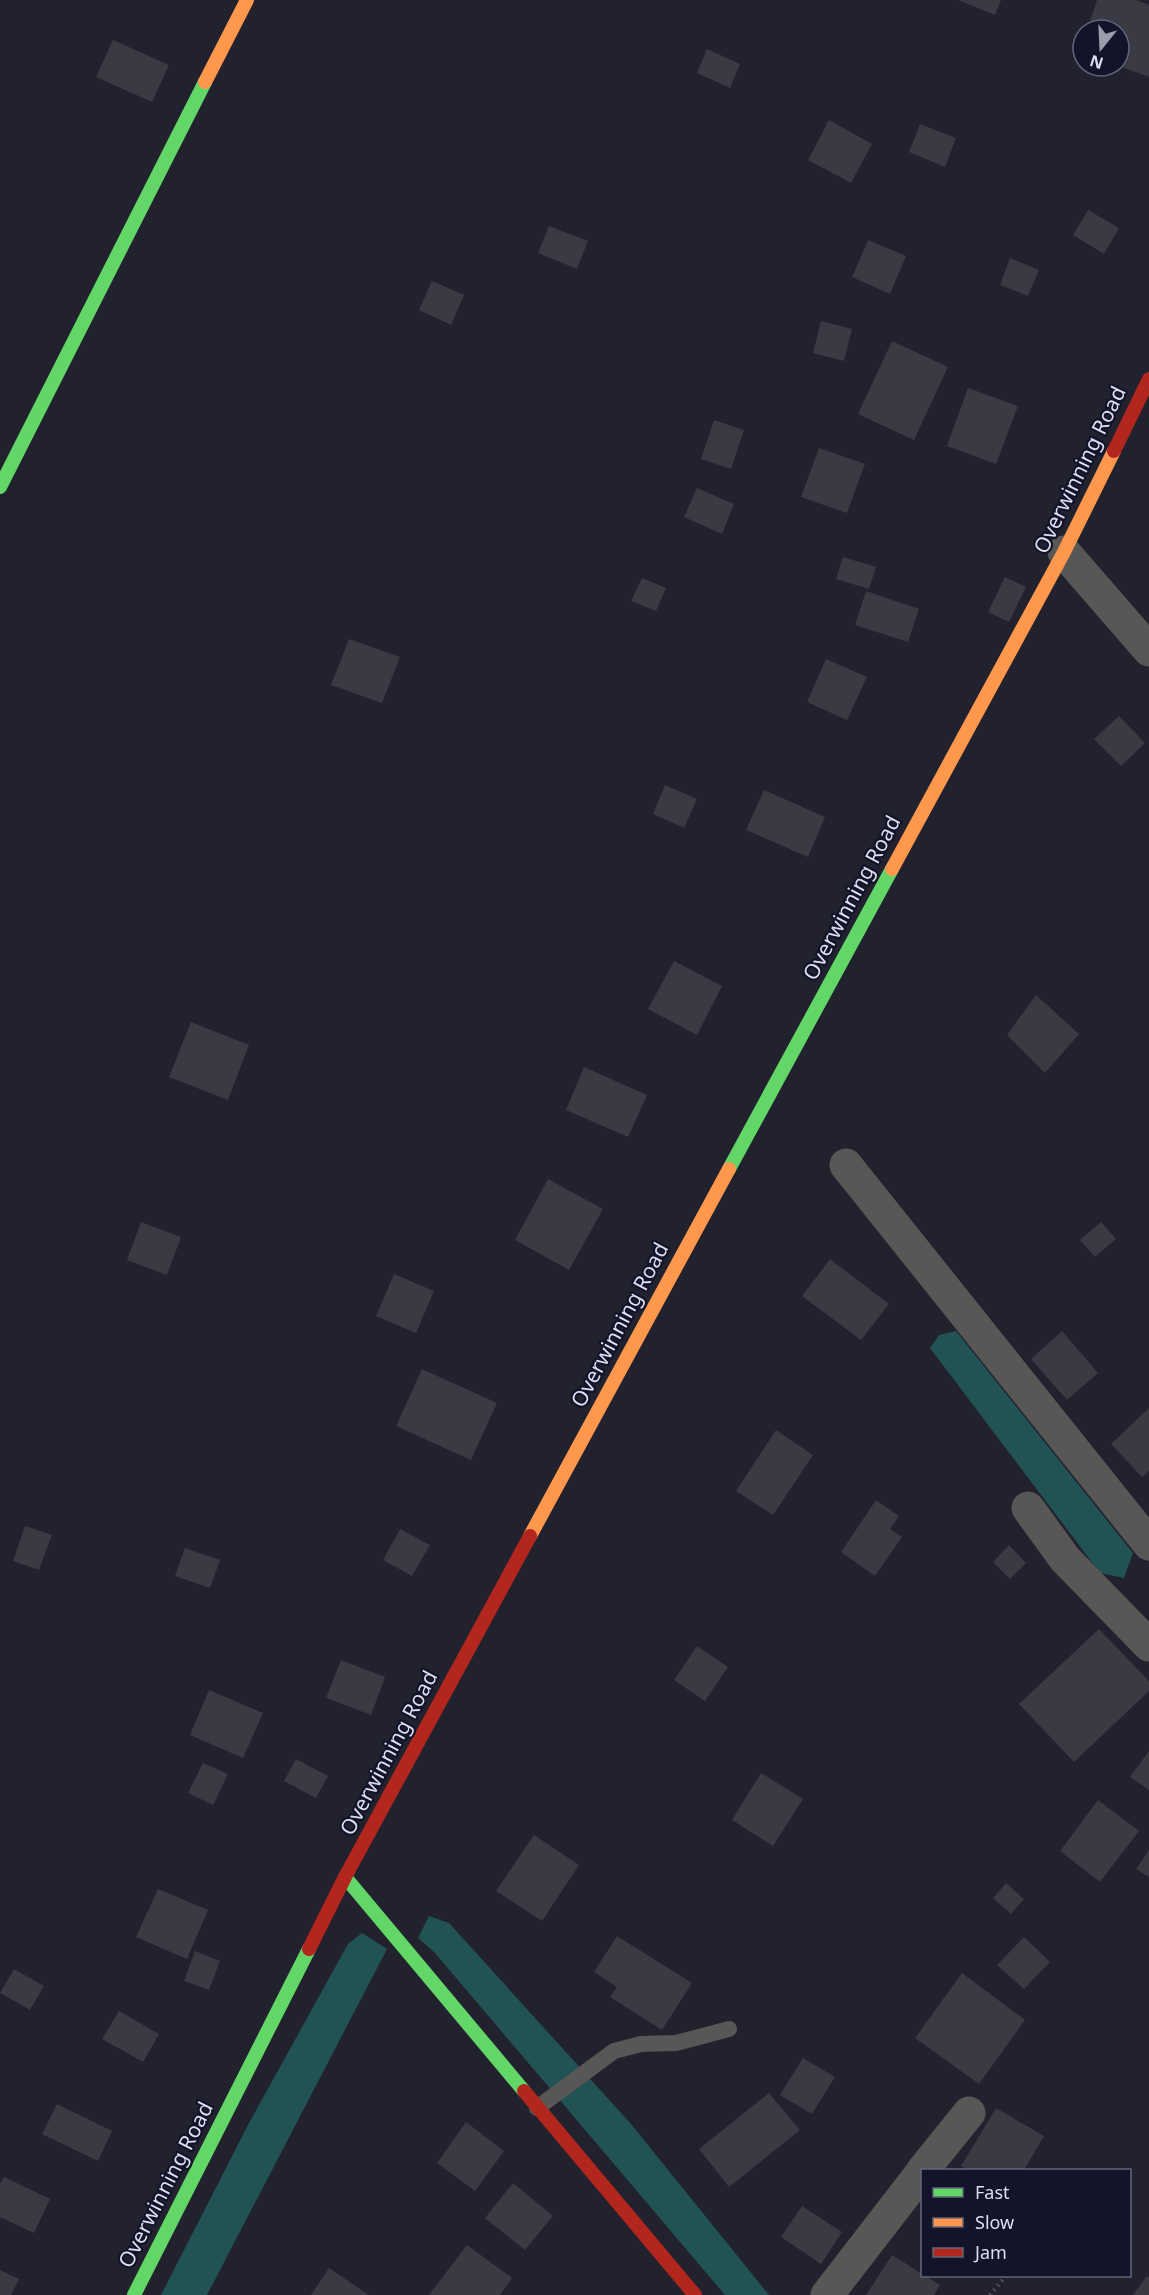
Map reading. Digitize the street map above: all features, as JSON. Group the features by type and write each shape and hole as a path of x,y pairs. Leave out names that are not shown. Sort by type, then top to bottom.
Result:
{"street":[{"path":"0,487 247,0"},
{"name":"Overwinning Road","path":"134,2295 345,1877 1064,552 1149,379"},
{"path":"1064,552 1149,650"},
{"path":"846,1165 1149,1544"},
{"path":"1028,1508 1065,1559 1149,1645"},
{"path":"345,1877 543,2104 694,2295"},
{"path":"925,2169 969,2112"},
{"path":"826,2295 921,2174"}],"lane":[{"path":"543,2104 614,2050 641,2044 676,2043 729,2029"}],"path":[{"path":"990,2295 1005,2277"}],"shaded area":[{"path":"956,1331 1133,1553 1124,1578 1100,1573 930,1348 939,1335"},
{"path":"429,1916 449,1923 631,2124 769,2295 725,2295 435,1953 418,1938"},
{"path":"362,1933 387,1949 207,2295 161,2295 249,2123 348,1944"}],"building":[{"path":"958,0 1001,0 995,15"},
{"path":"1097,0 1136,0 1149,5 1149,77 1131,70 1131,18 1091,18"},
{"path":"113,40 169,65 152,102 96,77"},
{"path":"707,49 740,64 730,88 697,73"},
{"path":"829,120 872,144 851,183 808,160"},
{"path":"920,124 956,138 945,167 909,152"},
{"path":"1088,210 1119,228 1104,254 1073,235"},
{"path":"549,226 588,241 577,269 538,253"},
{"path":"868,240 906,256 890,294 852,277"},
{"path":"1010,258 1039,270 1028,296 1000,285"},
{"path":"432,281 464,295 451,325 419,310"},
{"path":"821,321 852,329 844,361 813,353"},
{"path":"892,341 948,367 914,440 858,414"},
{"path":"968,388 1018,406 996,464 947,446"},
{"path":"714,420 744,430 731,469 701,459"},
{"path":"819,448 865,464 847,513 801,497"},
{"path":"697,488 734,504 722,534 684,517"},
{"path":"843,557 876,567 869,589 836,579"},
{"path":"1005,577 1026,587 1009,622 988,612"},
{"path":"642,578 666,588 656,611 631,601"},
{"path":"866,591 919,609 908,642 855,625"},
{"path":"349,639 400,657 382,703 331,685"},
{"path":"826,659 867,677 847,720 807,702"},
{"path":"1119,716 1145,743 1121,766 1094,739"},
{"path":"665,785 697,799 684,828 653,814"},
{"path":"764,790 825,817 808,857 746,830"},
{"path":"674,961 722,986 697,1035 648,1009"},
{"path":"1036,995 1079,1034 1045,1073 1007,1035"},
{"path":"191,1022 249,1045 228,1100 169,1077"},
{"path":"584,1067 647,1095 628,1137 566,1110"},
{"path":"548,1179 603,1209 569,1270 515,1240"},
{"path":"141,1222 181,1237 167,1275 127,1260"},
{"path":"1101,1222 1116,1239 1095,1257 1080,1240"},
{"path":"830,1259 889,1304 861,1340 802,1296"},
{"path":"394,1274 434,1291 416,1333 376,1316"},
{"path":"1062,1331 1098,1373 1067,1400 1031,1359"},
{"path":"422,1369 497,1403 471,1460 396,1426"},
{"path":"1149,1408 1149,1471 1142,1477 1111,1444"},
{"path":"776,1430 813,1455 773,1515 736,1491"},
{"path":"876,1500 899,1516 890,1529 902,1537 875,1576 841,1552"},
{"path":"25,1526 52,1535 39,1570 13,1561"},
{"path":"400,1529 430,1545 412,1576 383,1560"},
{"path":"1009,1545 1026,1563 1010,1579 993,1562"},
{"path":"185,1548 220,1560 210,1588 175,1576"},
{"path":"1099,1629 1149,1681 1149,1691 1074,1762 1019,1704"},
{"path":"697,1646 728,1667 705,1701 674,1680"},
{"path":"341,1660 385,1677 371,1715 326,1698"},
{"path":"209,1690 263,1713 243,1758 190,1735"},
{"path":"1149,1751 1149,1790 1130,1777"},
{"path":"296,1759 328,1776 316,1798 284,1781"},
{"path":"203,1763 228,1774 213,1805 188,1793"},
{"path":"761,1773 803,1799 773,1846 732,1820"},
{"path":"1098,1800 1139,1831 1100,1882 1060,1851"},
{"path":"534,1835 579,1865 542,1921 496,1891"},
{"path":"1149,1850 1149,1877 1136,1869"},
{"path":"1006,1883 1024,1899 1011,1914 993,1898"},
{"path":"158,1889 208,1910 187,1959 136,1937"},
{"path":"617,1936 692,1983 662,2030 610,1997 617,1987 594,1972"},
{"path":"1024,1937 1050,1962 1024,1989 997,1965"},
{"path":"195,1951 220,1961 209,1990 184,1981"},
{"path":"14,1969 44,1986 30,2010 0,1993"},
{"path":"962,1973 1025,2020 979,2084 915,2038"},
{"path":"119,2011 159,2034 143,2062 102,2039"},
{"path":"803,2058 835,2077 812,2114 780,2095"},
{"path":"769,2093 800,2130 729,2187 699,2149"},
{"path":"57,2104 112,2131 98,2161 42,2134"},
{"path":"996,2108 1044,2136 1025,2169 966,2169 961,2166"},
{"path":"466,2122 504,2151 475,2191 437,2163"},
{"path":"4,2177 50,2199 34,2233 0,2217 0,2184"},
{"path":"513,2183 553,2216 525,2250 485,2218"},
{"path":"802,2206 842,2232 821,2264 781,2237"},
{"path":"467,2245 512,2278 500,2295 429,2295"},
{"path":"892,2255 921,2273 921,2277 927,2277 940,2285 934,2295 866,2295"},
{"path":"329,2268 369,2295 311,2295"},
{"path":"0,2270 19,2279 11,2295 0,2295"},
{"path":"1147,2276 1149,2277 1149,2295 1133,2295"}],"traffic: fast":[{"path":"0,487 205,82"},
{"path":"729,1169 892,869"},
{"path":"345,1877 524,2091"},
{"path":"134,2295 309,1949"}],"traffic: slow":[{"path":"205,82 247,0"},
{"path":"892,869 1064,552 1114,451"},
{"path":"530,1536 729,1169"}],"traffic: jam":[{"path":"1114,451 1149,379"},
{"path":"309,1949 345,1877 530,1536"},
{"path":"524,2091 695,2295"}]}
